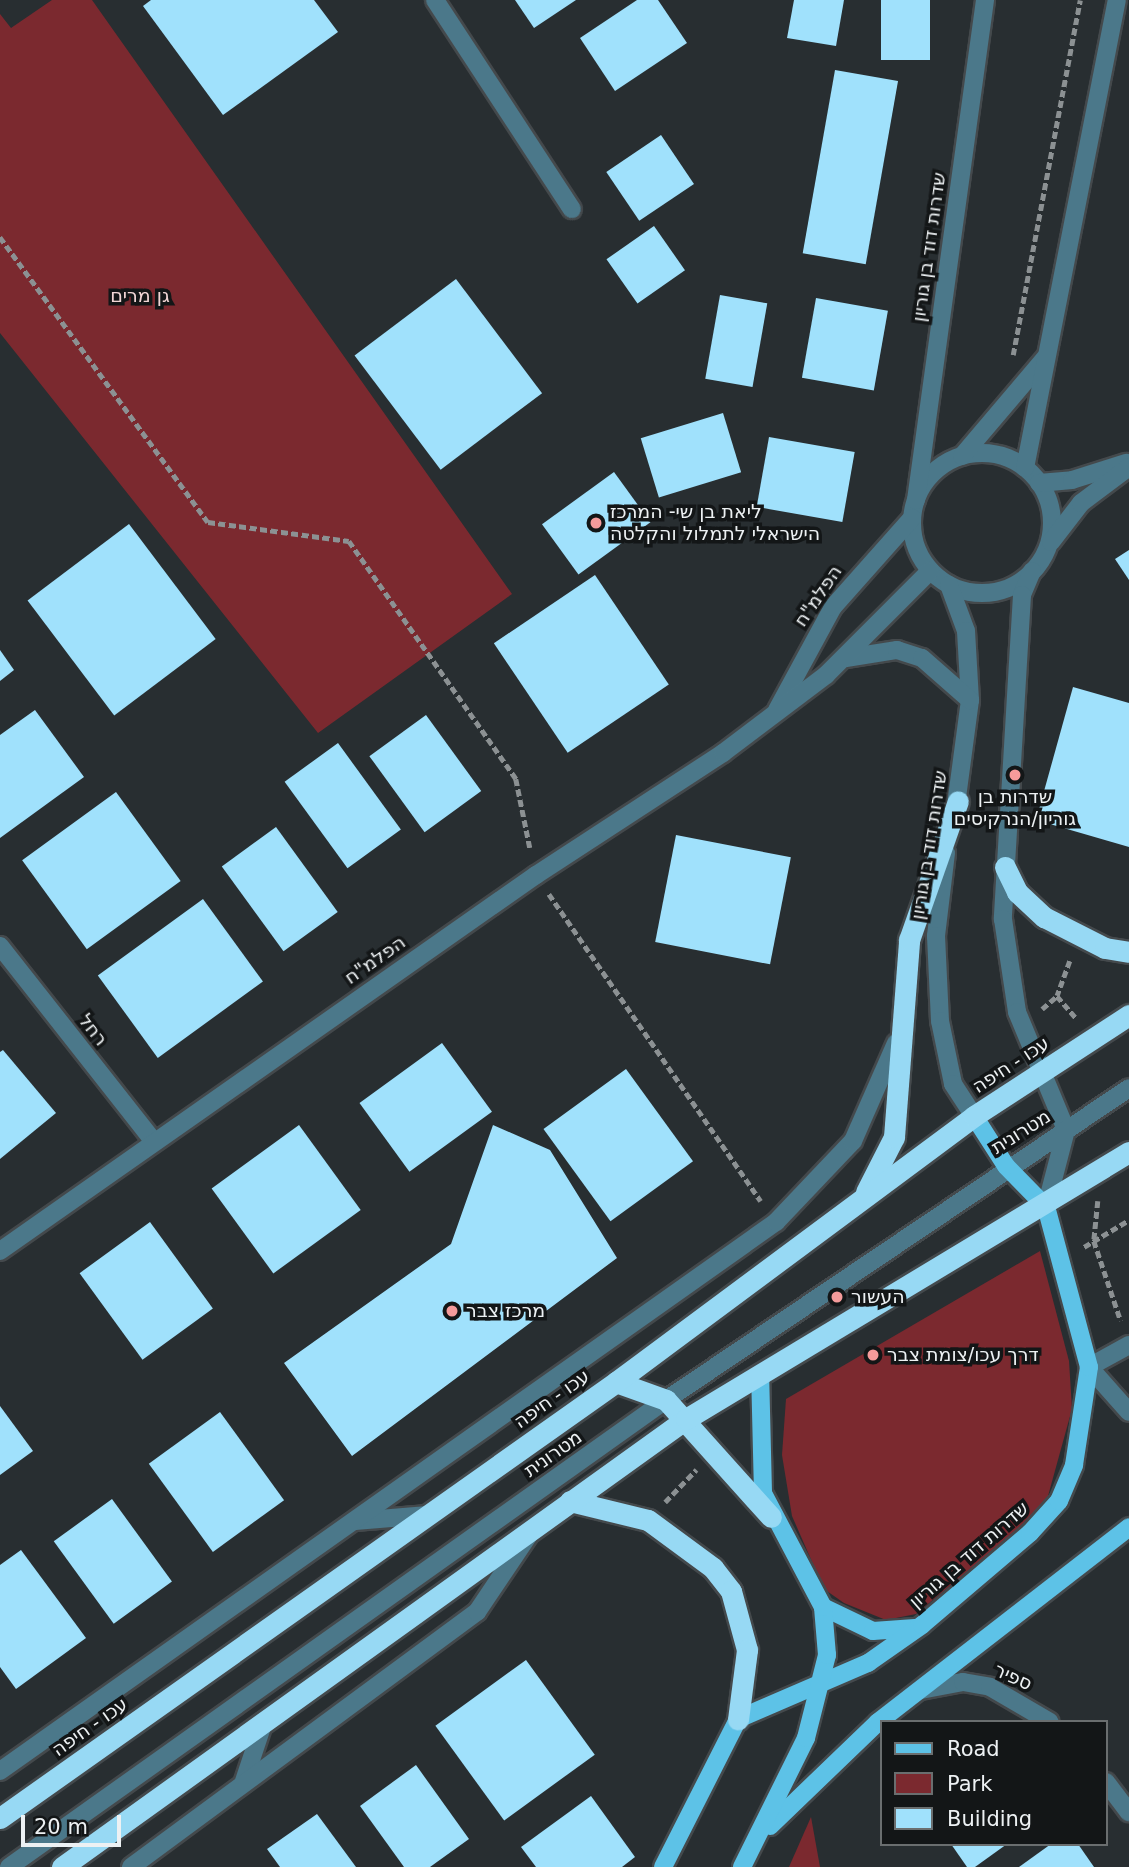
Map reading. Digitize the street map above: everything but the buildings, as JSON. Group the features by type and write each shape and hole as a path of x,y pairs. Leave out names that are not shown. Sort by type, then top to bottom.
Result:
{"highway":[{"path":"860,1201 894,1137 898,1039 919,897 958,801"},
{"path":"1005,867 1017,892 1044,917 1080,936 1129,952"},
{"name":"עכו - חיפה","path":"0,1818 616,1382 974,1116 1129,1015"},
{"path":"62,1867 536,1524 686,1419 1046,1207 1129,1152"},
{"path":"616,1382 666,1400 686,1419 771,1517"},
{"path":"570,1501 648,1520 713,1567 731,1591 747,1650 738,1719"}],"main road":[{"name":"שדרות דוד בן גוריון","path":"738,1719 868,1663 922,1625 1059,1501 1085,1426 1089,1367 1046,1207 1006,1166 974,1116"},
{"path":"741,1867 806,1738 822,1683 822,1607 771,1517 758,1454 760,1374"},
{"path":"883,1720 915,1692 1129,1527"},
{"path":"822,1607 873,1630 922,1625"},
{"path":"663,1867 738,1719"},
{"path":"754,1844 791,1801 880,1723"}],"street":[{"path":"435,0 572,209"},
{"name":"שדרות דוד בן גוריון","path":"916,500 985,0"},
{"path":"1025,468 1051,348 1117,0"},
{"path":"1032,571 1007,589 987,593 949,585 930,571 913,537 912,518 916,500 926,480 962,456 1051,348"},
{"path":"962,456 1006,457 1025,468 1040,483 1050,512 1049,544"},
{"path":"1040,483 1072,481 1129,461"},
{"path":"1066,1130 1042,1072 1010,980 1005,867 1022,595 1032,571 1049,544 1081,503 1129,467"},
{"name":"הפלמ\"ח","path":"777,710 833,607 912,518"},
{"name":"הפלמ\"ח","path":"0,1251 152,1139 536,874 723,753 846,658 930,571"},
{"name":"שדרות דוד בן גוריון","path":"949,585 966,631 970,700 958,801 936,936 940,1021 953,1084 974,1116"},
{"path":"846,658 897,650 922,658 970,700"},
{"name":"רחל","path":"0,946 152,1139"},
{"path":"0,1771 776,1222 853,1141 898,1039"},
{"name":"מטרונית","path":"9,1867 666,1400 1006,1166 1066,1130 1129,1087"},
{"name":"שדרות דוד בן גוריון","path":"1046,1207 1066,1130"},
{"path":"1129,1345 1089,1367 1129,1412"},
{"path":"354,1521 428,1515"},
{"path":"131,1867 477,1612 536,1524"},
{"name":"ספיר","path":"915,1692 963,1682 990,1687 1047,1720"},
{"path":"243,1784 264,1721"},
{"path":"1108,1785 1129,1812"}],"path":[{"path":"1008,368 1023,329 1080,0"},
{"path":"0,237 208,522 349,541 516,779 536,874 776,1222"},
{"path":"1080,936 1057,996 1094,1038"},
{"path":"1101,1171 1094,1241 1129,1345"},
{"path":"1059,1262 1129,1220"},
{"path":"648,1520 714,1451"}],"green space":[{"name":"גן מרים","path":"52,0 92,0 512,594 318,733 0,333 0,14 11,28"},
{"path":"1040,1251 1069,1361 1072,1409 1048,1496 1026,1523 916,1614 886,1620 844,1603 824,1589 792,1516 782,1455 786,1399"},
{"path":"811,1817 820,1867 789,1867"}],"place":[{"name":"ליאת בן שי- המרכז הישראלי לתמלול והקלטה","path":"596,523"},
{"name":"שדרות בן גוריון/הנרקיסים","path":"1015,775"},
{"name":"העשור","path":"837,1297"},
{"name":"מרכז צבר","path":"452,1311"},
{"name":"דרך עכו/צומת צבר","path":"873,1355"}]}
